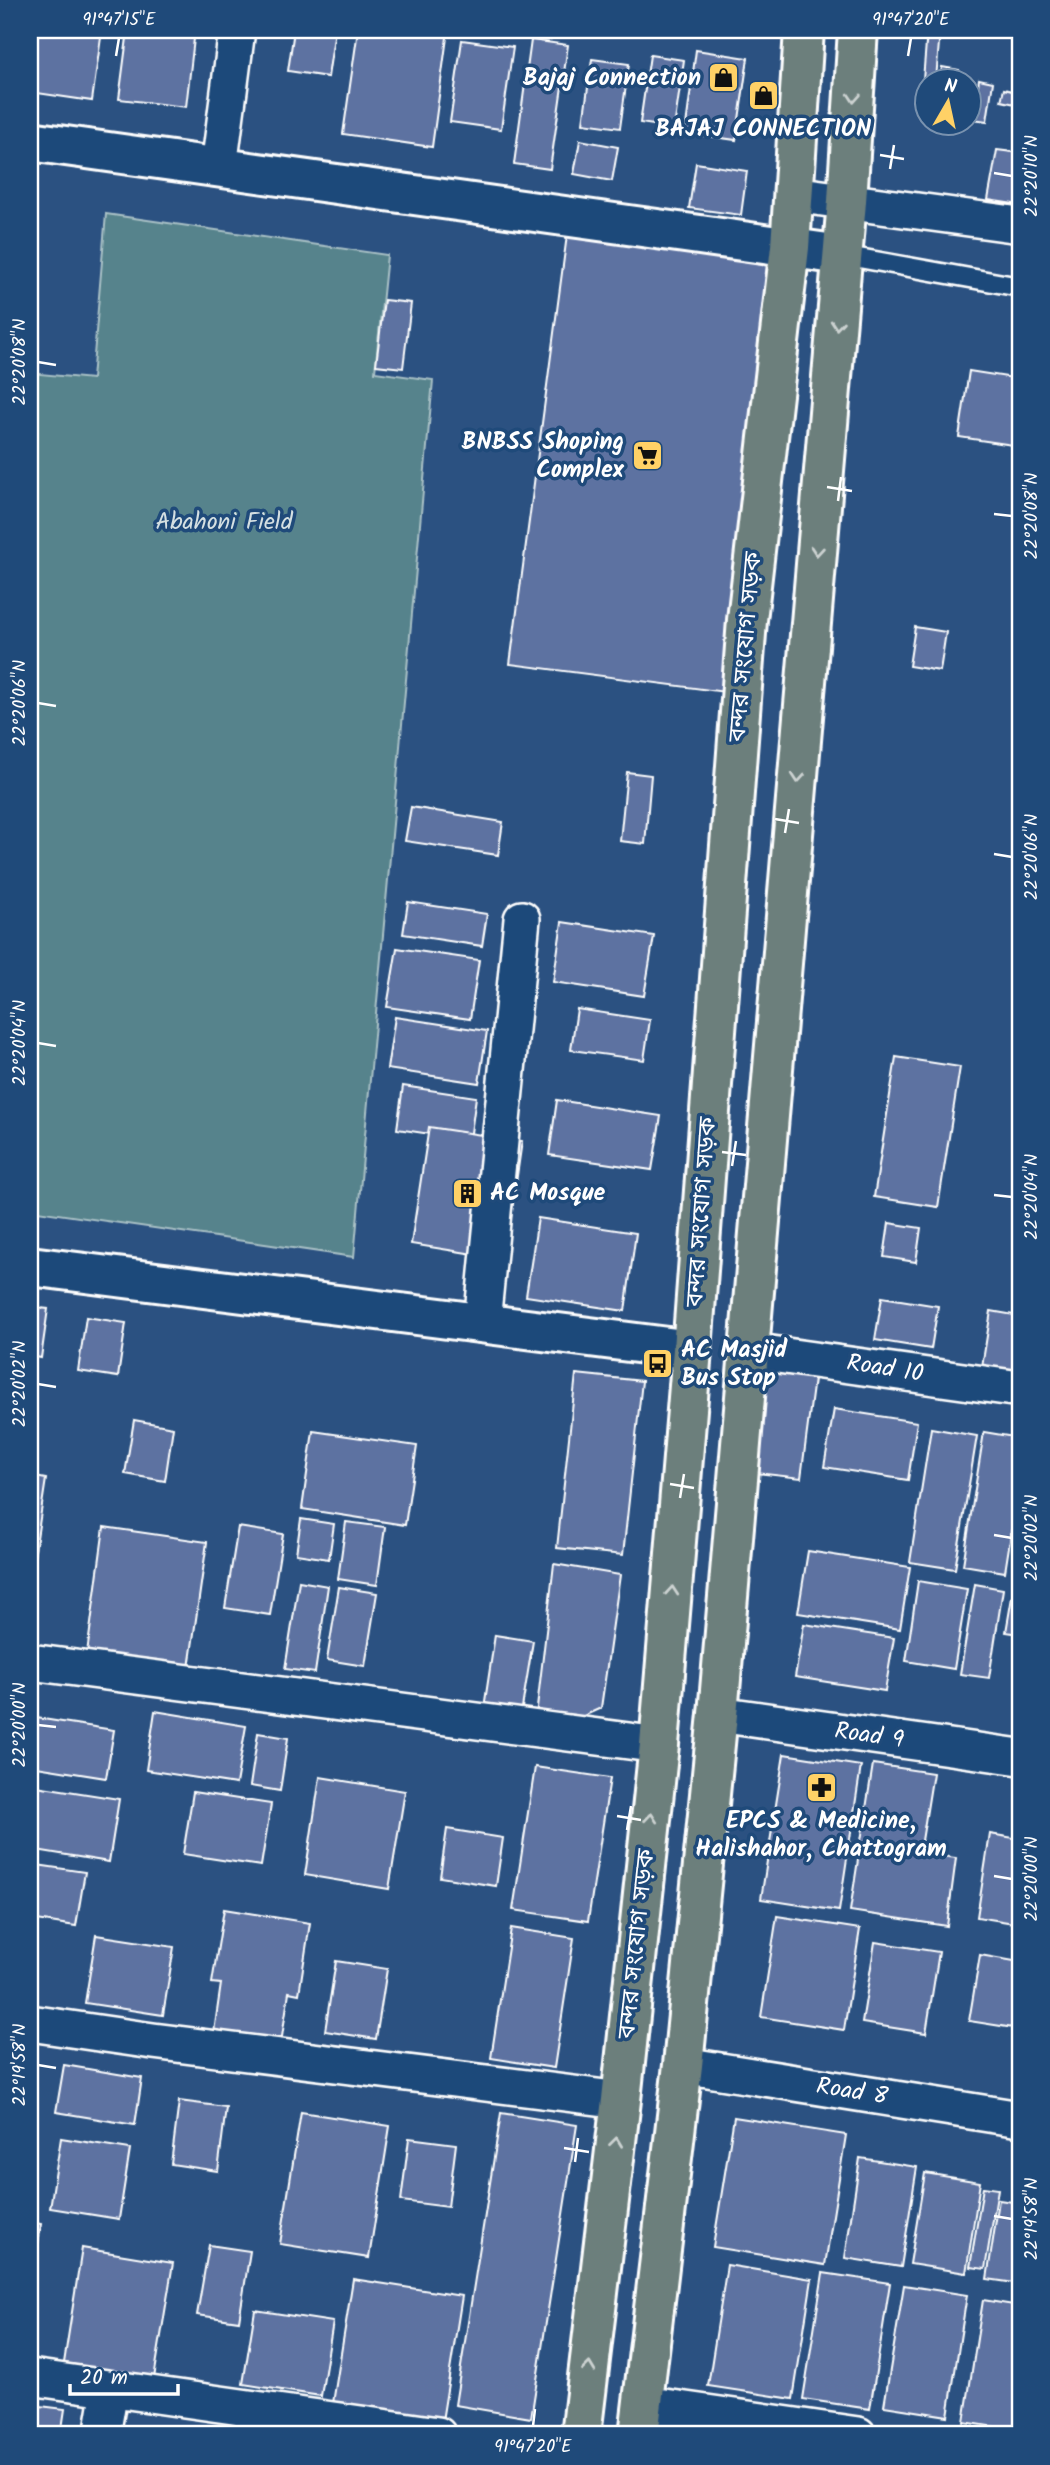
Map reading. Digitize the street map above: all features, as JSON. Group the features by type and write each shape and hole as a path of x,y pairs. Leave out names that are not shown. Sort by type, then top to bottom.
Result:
{"highway":[{"name":"বন্দর সংযোগ সড়ক","path":"581,2435 621,2100 659,1745 747,620 790,247 804,30"},
{"path":"641,2420 683,2065 718,1714 847,201 858,30"}],"street":[{"path":"219,167 237,30"},
{"path":"30,141 842,255"},
{"path":"793,194 1020,225"},
{"path":"482,1324 522,919"},
{"path":"30,1266 692,1350"},
{"name":"Road 10","path":"750,1351 1020,1389"},
{"path":"30,1662 659,1745"},
{"name":"Road 9","path":"718,1714 1020,1757"},
{"path":"30,2022 153,2041 621,2100"},
{"name":"Road 8","path":"683,2065 1020,2119"},
{"path":"30,2376 438,2435"},
{"path":"103,2435 110,2389"},
{"path":"641,2420 858,2435"}],"lane":[{"path":"842,255 1020,287"}],"green space":[{"name":"Abahoni Field","path":"106,214 387,255 375,372 433,380 354,1257 30,1210 30,373 92,379"}],"building":[{"path":"30,30 102,30 92,101 30,92"},
{"path":"128,30 195,30 186,107 119,99"},
{"path":"294,30 335,30 328,77 288,71"},
{"path":"358,30 448,30 432,147 343,134"},
{"path":"927,30 940,30 937,66 924,66"},
{"path":"462,40 513,47 501,129 450,122"},
{"path":"531,40 568,45 550,169 514,164"},
{"path":"696,50 748,58 736,140 685,133"},
{"path":"650,55 684,60 674,128 640,123"},
{"path":"592,59 629,64 620,128 583,123"},
{"path":"984,80 993,82 987,121 984,121"},
{"path":"1004,89 1020,93 1020,105 1001,101"},
{"path":"580,140 618,147 612,181 574,174"},
{"path":"997,150 1020,153 1020,205 988,200"},
{"path":"696,163 747,171 741,215 689,208"},
{"name":"BNBSS Shoping Complex","path":"569,220 783,249 725,692 510,664"},
{"path":"384,300 411,303 403,368 376,365"},
{"path":"969,371 1020,379 1020,446 959,437"},
{"path":"915,627 946,632 940,671 909,666"},
{"path":"627,772 651,775 645,844 620,841"},
{"path":"411,807 503,822 498,855 405,841"},
{"path":"408,902 487,914 482,946 403,934"},
{"path":"562,922 654,936 644,996 553,982"},
{"path":"397,948 479,960 470,1019 387,1007"},
{"path":"577,1009 650,1020 644,1060 571,1050"},
{"path":"395,1017 487,1031 479,1083 387,1069"},
{"path":"896,1057 960,1067 938,1207 874,1197"},
{"path":"403,1086 476,1097 470,1140 397,1129"},
{"path":"557,1100 661,1116 652,1170 549,1155"},
{"name":"AC Mosque","path":"429,1127 522,1141 505,1259 411,1244"},
{"path":"538,1218 636,1233 625,1311 526,1296"},
{"path":"889,1223 921,1228 916,1262 884,1257"},
{"path":"882,1297 938,1306 931,1349 875,1340"},
{"path":"30,1307 48,1309 41,1358 30,1356"},
{"path":"991,1311 1020,1316 1020,1373 982,1367"},
{"path":"86,1317 126,1323 118,1377 78,1371"},
{"path":"761,1364 815,1371 801,1478 747,1472"},
{"path":"576,1374 642,1381 623,1555 557,1548"},
{"path":"834,1409 917,1422 908,1480 824,1467"},
{"path":"134,1420 173,1427 165,1481 125,1474"},
{"path":"931,1428 977,1436 955,1569 910,1562"},
{"path":"313,1431 417,1446 405,1525 302,1509"},
{"path":"984,1432 1020,1438 1020,1477 1005,1572 963,1565"},
{"path":"30,1476 46,1479 30,1584"},
{"path":"301,1519 334,1524 329,1559 296,1554"},
{"path":"346,1522 385,1527 377,1585 338,1579"},
{"path":"104,1527 207,1542 189,1668 87,1653"},
{"path":"238,1527 283,1534 270,1615 225,1608"},
{"path":"808,1551 910,1567 900,1629 798,1613"},
{"path":"554,1564 620,1575 601,1708 568,1723 536,1716"},
{"path":"299,1581 328,1586 315,1673 285,1669"},
{"path":"918,1581 967,1589 954,1669 906,1661"},
{"path":"975,1584 1003,1589 989,1678 960,1674"},
{"path":"339,1587 377,1593 365,1666 327,1660"},
{"path":"1012,1597 1020,1598 1020,1634 1006,1632"},
{"path":"804,1624 894,1638 885,1691 795,1677"},
{"path":"495,1635 533,1641 521,1714 484,1708"},
{"path":"155,1711 246,1726 236,1784 146,1770"},
{"path":"30,1717 114,1730 106,1778 30,1766"},
{"path":"258,1733 288,1738 280,1791 250,1786"},
{"path":"784,1754 861,1766 839,1911 761,1899"},
{"path":"873,1764 933,1773 920,1853 956,1858 947,1926 850,1911"},
{"path":"535,1767 610,1778 588,1921 513,1910"},
{"path":"320,1777 405,1791 389,1889 305,1875"},
{"path":"30,1785 119,1799 109,1862 30,1849"},
{"path":"193,1792 271,1804 261,1866 183,1854"},
{"path":"447,1829 503,1838 496,1886 440,1877"},
{"path":"990,1834 1020,1839 1020,1924 977,1917"},
{"path":"30,1864 85,1872 76,1926 30,1919"},
{"path":"224,1909 310,1923 299,1994 289,1992 281,2043 214,2032 221,1984 212,1983"},
{"path":"777,1916 860,1929 844,2030 761,2017"},
{"path":"511,1928 574,1938 554,2068 491,2058"},
{"path":"96,1935 174,1947 163,2015 85,2003"},
{"path":"875,1942 939,1952 926,2033 862,2023"},
{"path":"980,1955 1020,1962 1020,2029 969,2021"},
{"path":"336,1961 387,1969 376,2039 325,2031"},
{"path":"64,2065 142,2078 135,2125 56,2112"},
{"path":"179,2101 226,2107 218,2171 171,2164"},
{"path":"301,2112 390,2126 369,2258 280,2244"},
{"path":"501,2113 577,2125 531,2418 455,2405"},
{"path":"734,2117 846,2135 825,2265 713,2247"},
{"path":"61,2138 130,2149 119,2219 50,2208"},
{"path":"409,2138 456,2144 448,2207 401,2201"},
{"path":"860,2158 917,2167 901,2267 845,2258"},
{"path":"925,2173 980,2182 966,2273 910,2264"},
{"path":"983,2187 998,2189 985,2269 970,2267"},
{"path":"999,2200 1020,2203 1020,2251 1015,2283 987,2279"},
{"path":"30,2222 41,2224 30,2297"},
{"path":"209,2245 250,2251 239,2321 197,2315"},
{"path":"82,2248 173,2263 154,2378 64,2363"},
{"path":"727,2265 812,2279 793,2399 708,2386"},
{"path":"823,2273 890,2283 870,2409 803,2399"},
{"path":"353,2279 462,2296 442,2421 333,2403"},
{"path":"904,2285 967,2295 948,2416 884,2406"},
{"path":"983,2300 1020,2306 1020,2431 964,2422"},
{"path":"255,2310 333,2322 321,2396 243,2384"},
{"path":"40,2406 65,2409 61,2435 36,2432"}],"place":[{"name":"Bajaj Connection","path":"724,78"},
{"name":"BAJAJ CONNECTION","path":"763,95"},
{"name":"BNBSS Shoping Complex","path":"647,456"},
{"name":"AC Mosque","path":"467,1193"},
{"name":"AC Masjid Bus Stop","path":"658,1364"},
{"name":"EPCS & Medicine, Halishahor, Chattogram","path":"821,1787"}]}
